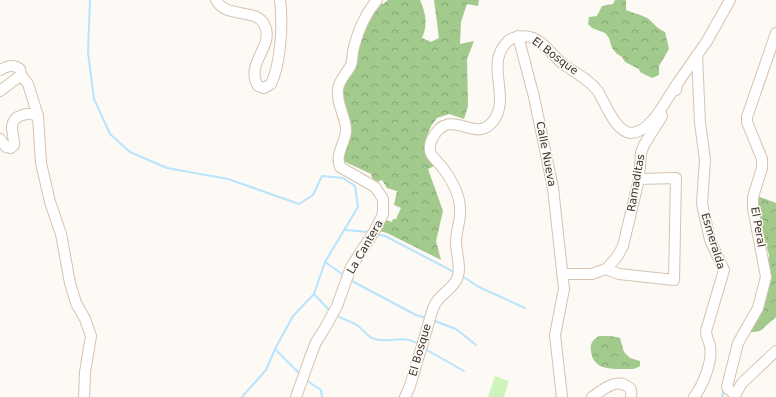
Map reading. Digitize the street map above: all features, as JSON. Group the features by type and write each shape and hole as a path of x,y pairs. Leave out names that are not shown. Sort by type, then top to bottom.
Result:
{"street":[{"path":"216,0 224,9 234,13 247,14 256,17 264,23 267,30 266,40 254,71 254,80 258,86 264,88 272,84 279,54 282,9 280,0"},
{"name":"La Cantera","path":"296,397 316,342 336,306 351,267 375,230 383,214 383,199 375,187 340,167 338,155 346,132 338,101 338,88 353,60 355,42 369,9 377,0"},
{"name":"Ramaditas","path":"606,269 617,257 624,246 639,179 641,153 644,144 675,96 677,84 708,41 730,0"},
{"name":"El Peral","path":"734,396 727,387 738,343 758,308 766,277 753,202 754,189 762,168 762,159 747,117 776,33"},
{"name":"El Bosque","path":"405,397 410,386 436,303 458,278 459,270 456,243 460,210 459,199 454,186 443,168 431,154 430,146 432,139 440,128 447,124 454,123 477,129 484,129 490,126 500,110 501,97 497,61 504,45 509,40 518,36 526,36 537,40 562,63 587,80 596,90 618,127 625,132 632,133 639,131 655,119 677,84"},
{"name":"Calle Nueva","path":"518,36 534,97 553,188 564,289 555,335 562,397"},
{"name":"Esmeralda","path":"694,397 702,386 710,360 710,346 706,331 724,270 710,240 702,204 705,160 700,123 697,55"},
{"path":"0,70 11,66 16,66 20,69 20,75 28,84 38,116 41,163 50,202 61,234 70,283 76,303 85,319 91,336 85,372 84,397"},
{"path":"0,91 20,75"},
{"path":"0,139 6,147 11,148 14,145 12,126 15,120 22,115 33,114 38,116"},
{"path":"563,274 592,274 606,269 620,274 674,280 676,178 639,179"},
{"path":"734,396 742,383 776,351"},
{"path":"592,397 611,384 621,383 629,387 632,392 632,397"}],"green space":[{"path":"388,0 420,0 426,19 422,38 431,42 439,38 434,0 479,0 478,6 467,4 461,22 460,44 474,41 467,59 468,106 464,119 449,114 437,118 431,126 427,136 426,146 436,165 428,169 443,211 436,241 441,260 387,233 379,231 385,220 392,222 393,219 396,219 401,208 394,205 397,191 387,188 382,180 374,183 371,174 339,159 351,128 336,84 351,64 373,7 383,4"},
{"path":"615,0 626,0 626,10 645,17 665,32 669,49 659,66 659,75 652,78 625,62 622,57 612,48 609,38 605,33 592,28 588,24 589,17 597,16 602,6 613,4"},
{"path":"760,197 776,203 776,317 760,331 746,333 767,268 769,255 760,234 754,202"},
{"path":"599,336 620,338 624,352 630,358 640,361 640,366 633,369 620,369 599,365 592,357 591,344"},
{"path":"495,376 509,381 504,397 488,397"}],"waterway":[{"path":"90,0 88,52 94,99 110,134 130,152 167,168 228,179 299,204 313,195 322,176 343,178 355,186 358,207 325,262 314,294 293,316 275,349 266,370 242,397"},
{"path":"345,230 369,232"},
{"path":"376,234 385,236 456,273"},
{"path":"325,262 345,276"},
{"path":"462,276 479,287 525,308"},
{"path":"350,280 416,315 426,318"},
{"path":"314,294 330,311"},
{"path":"335,315 356,324 372,338 381,340 403,339 420,345"},
{"path":"432,320 456,329 476,345"},
{"path":"275,349 300,374"},
{"path":"425,349 464,371"},
{"path":"306,380 321,390 322,397"},
{"path":"722,397 724,390"}]}
